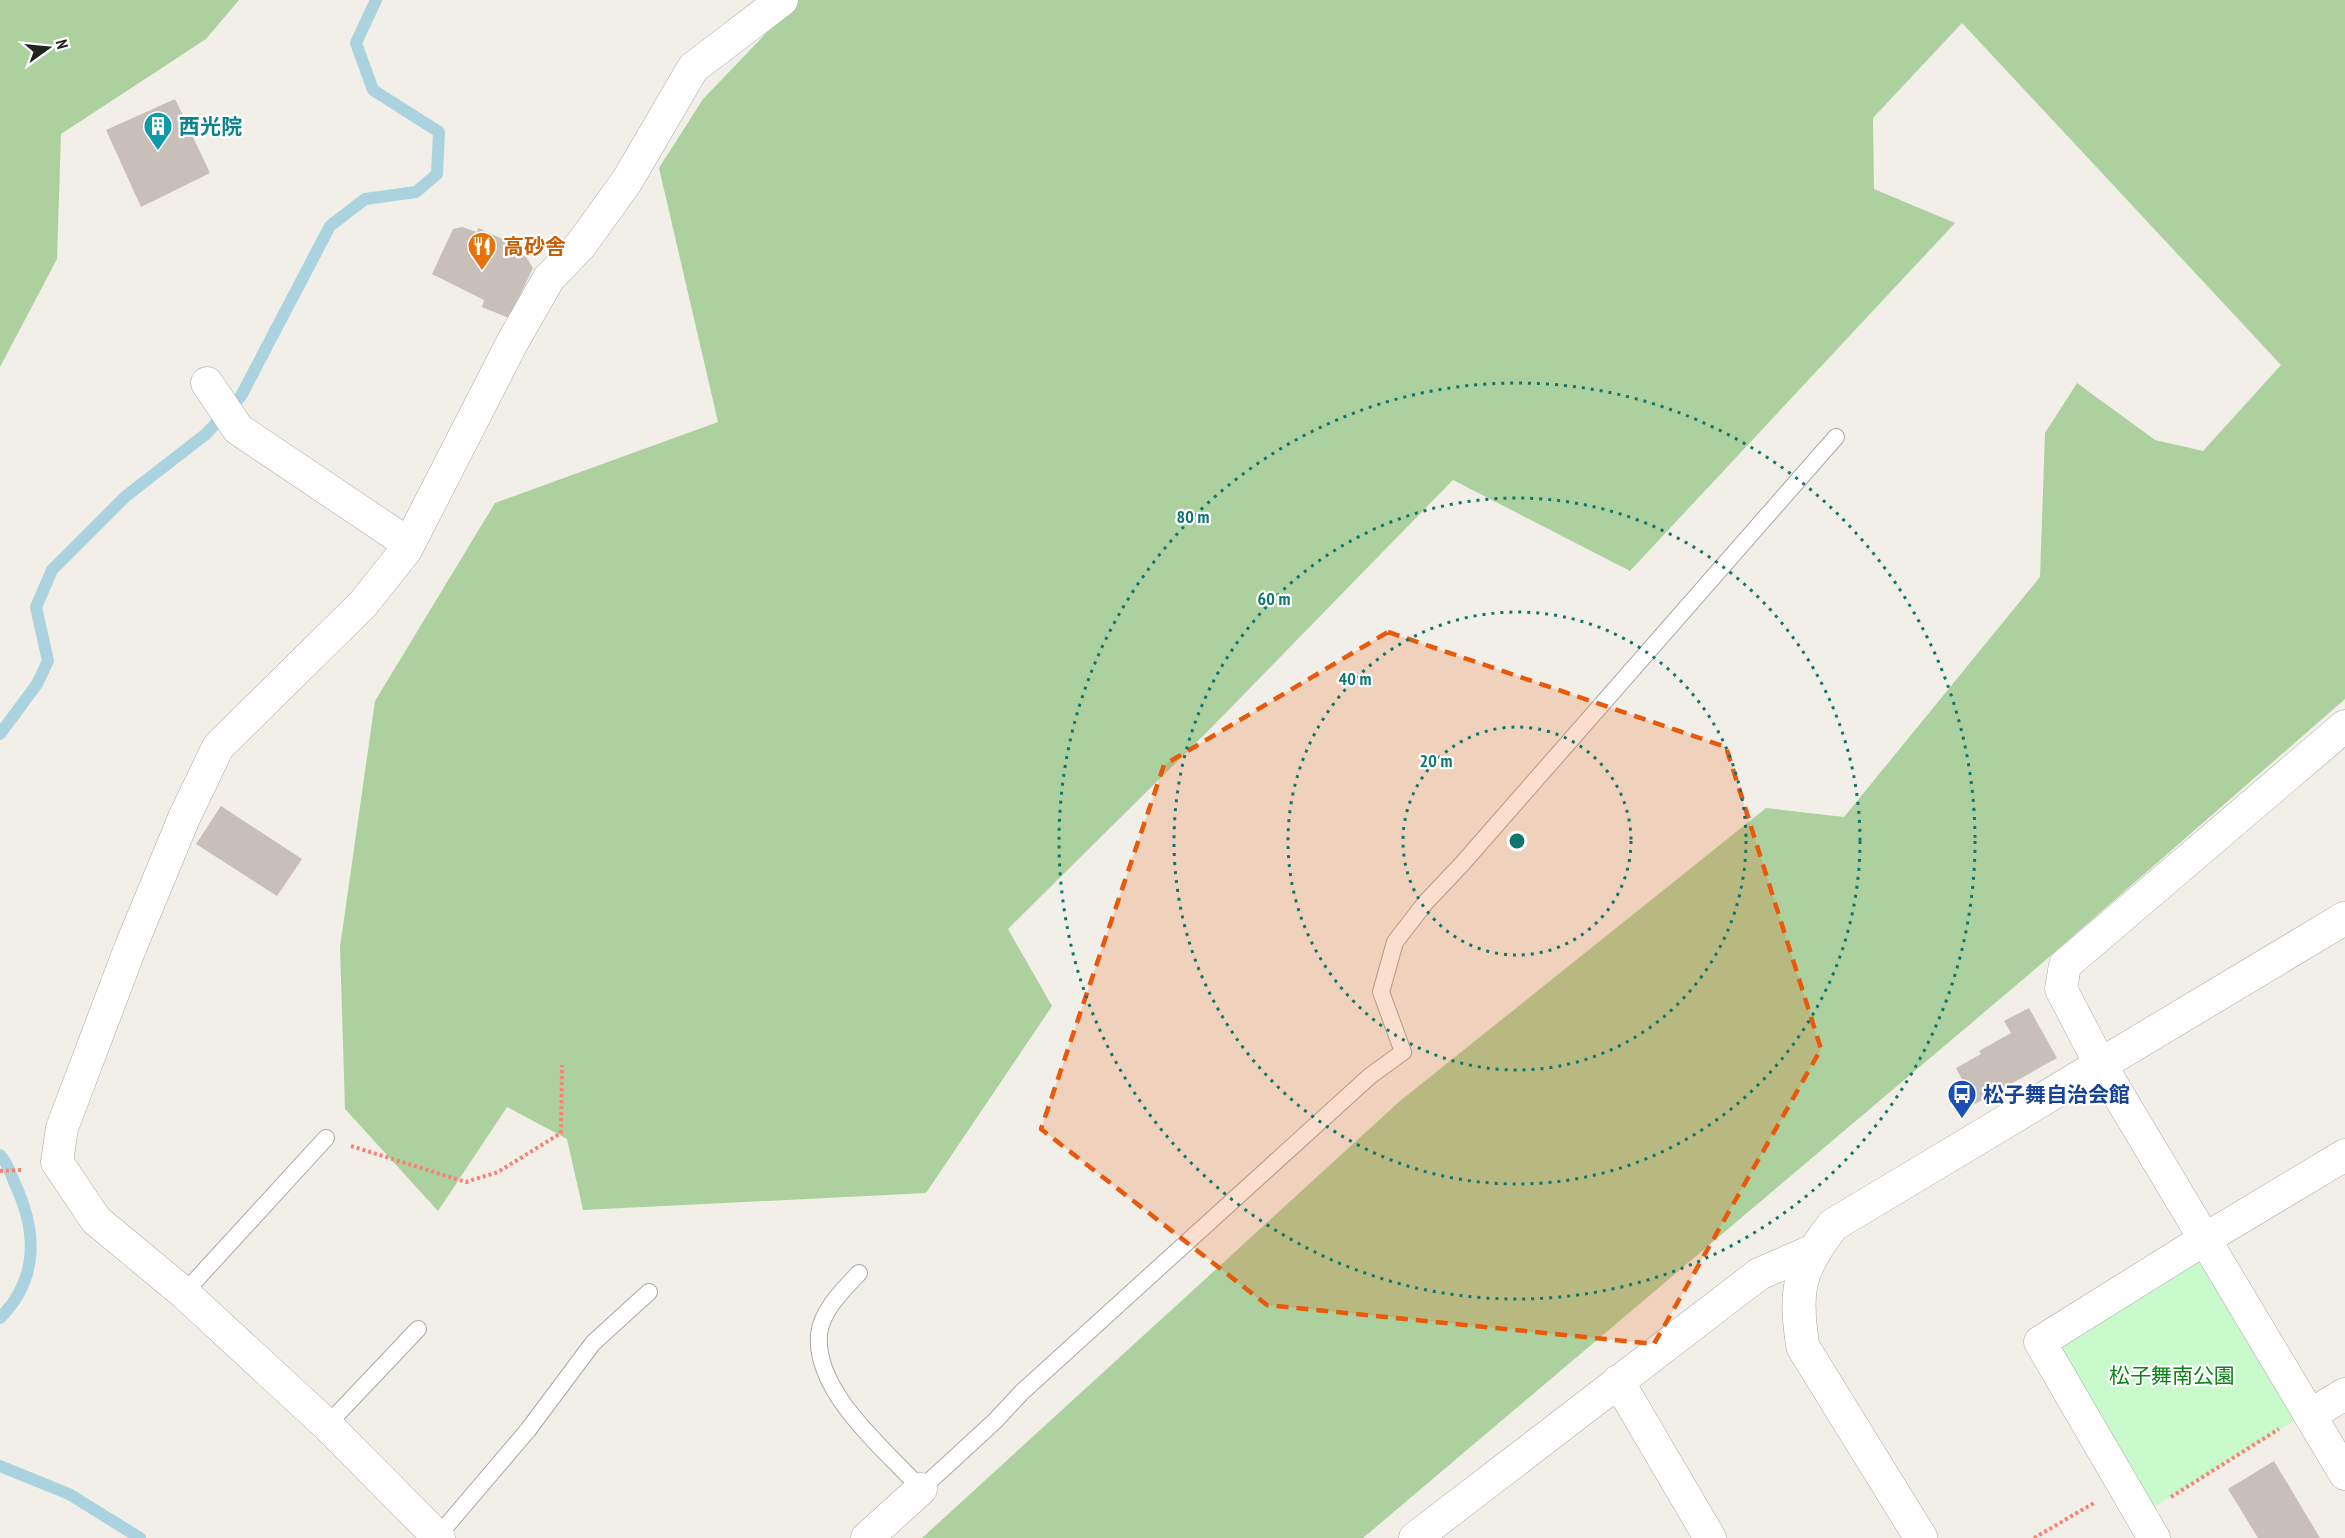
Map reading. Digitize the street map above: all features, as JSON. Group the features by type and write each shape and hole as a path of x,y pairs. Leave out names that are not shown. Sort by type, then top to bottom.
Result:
{"street":[{"path":"438,1537 327,1425 184,1293 96,1220 57,1162 62,1128 131,946 184,818 218,747 363,604 409,544 508,351 549,278 580,246 627,181 693,68 782,0"},
{"path":"220,401 238,429 409,544"},
{"path":"2345,726 2066,965 2061,990 2100,1064 2345,1474"},
{"path":"1921,1538 1803,1347 1798,1317 1799,1286 1812,1251 1833,1225 2345,918"},
{"path":"2148,1527 2040,1342 2345,1155"},
{"path":"1416,1538 1759,1274 1812,1251"},
{"path":"1618,1381 1710,1538"},
{"path":"2309,1413 2345,1394"},
{"path":"867,1538 921,1489"}],"lane":[{"path":"859,1273 833,1300 819,1334 824,1371 844,1406 921,1489 995,1421 1022,1392 1362,1084 1403,1053 1381,992 1395,942 1426,902 1836,437"},
{"path":"184,1293 326,1138"},
{"path":"438,1537 528,1430 593,1343 649,1292"},
{"path":"327,1425 418,1329"}],"path":[{"path":"326,1138 466,1182 498,1172 561,1133 562,1065"},
{"path":"0,1171 16,1172"},
{"path":"2148,1527 2309,1413"},
{"path":"2034,1538 2123,1486"}],"highlighted area":[{"path":"1388,632 1726,747 1821,1049 1654,1344 1267,1305 1041,1129 1164,765"}],"green space":[{"path":"0,0 239,0 206,39 61,134 57,259 0,367"},
{"path":"798,0 2345,0 2345,699 2033,971 1363,1538 922,1538 1400,1101 1766,808 1844,817 2040,577 2045,433 2077,383 2155,440 2203,451 2281,365 1962,23 1873,118 1874,189 1955,223 1630,571 1453,480 1210,729 1008,929 1052,1006 926,1193 583,1210 567,1139 507,1107 438,1211 345,1109 340,947 375,701 495,503 718,422 659,168 703,99"},
{"name":"松子舞南公園","path":"2205,1239 2308,1412 2141,1515 2040,1342"}],"building":[{"name":"西光院","path":"175,99 210,173 141,207 106,130"},
{"name":"高砂舎","path":"462,227 477,232 478,228 520,247 533,268 509,318 482,307 484,300 432,274 453,229"},
{"path":"221,806 302,859 277,896 196,844"},
{"path":"2029,1008 2057,1058 1975,1104 1956,1068 1981,1054 1979,1051 2011,1033 2004,1021"},
{"path":"2274,1461 2320,1538 2258,1538 2228,1489"}],"waterway":[{"path":"0,734 37,684 48,661 36,607 52,570 126,496 206,434 241,396 330,226 365,199 416,192 437,174 439,132 373,90 356,43 376,0"},
{"path":"0,1155 9,1168 22,1202 30,1237 28,1271 13,1303 0,1318"},
{"path":"0,1466 69,1494 140,1538"}],"place":[{"name":"西光院","path":"158,152"},
{"name":"高砂舎","path":"482,272"},
{"name":"松子舞自治会館","path":"1962,1120"}]}
